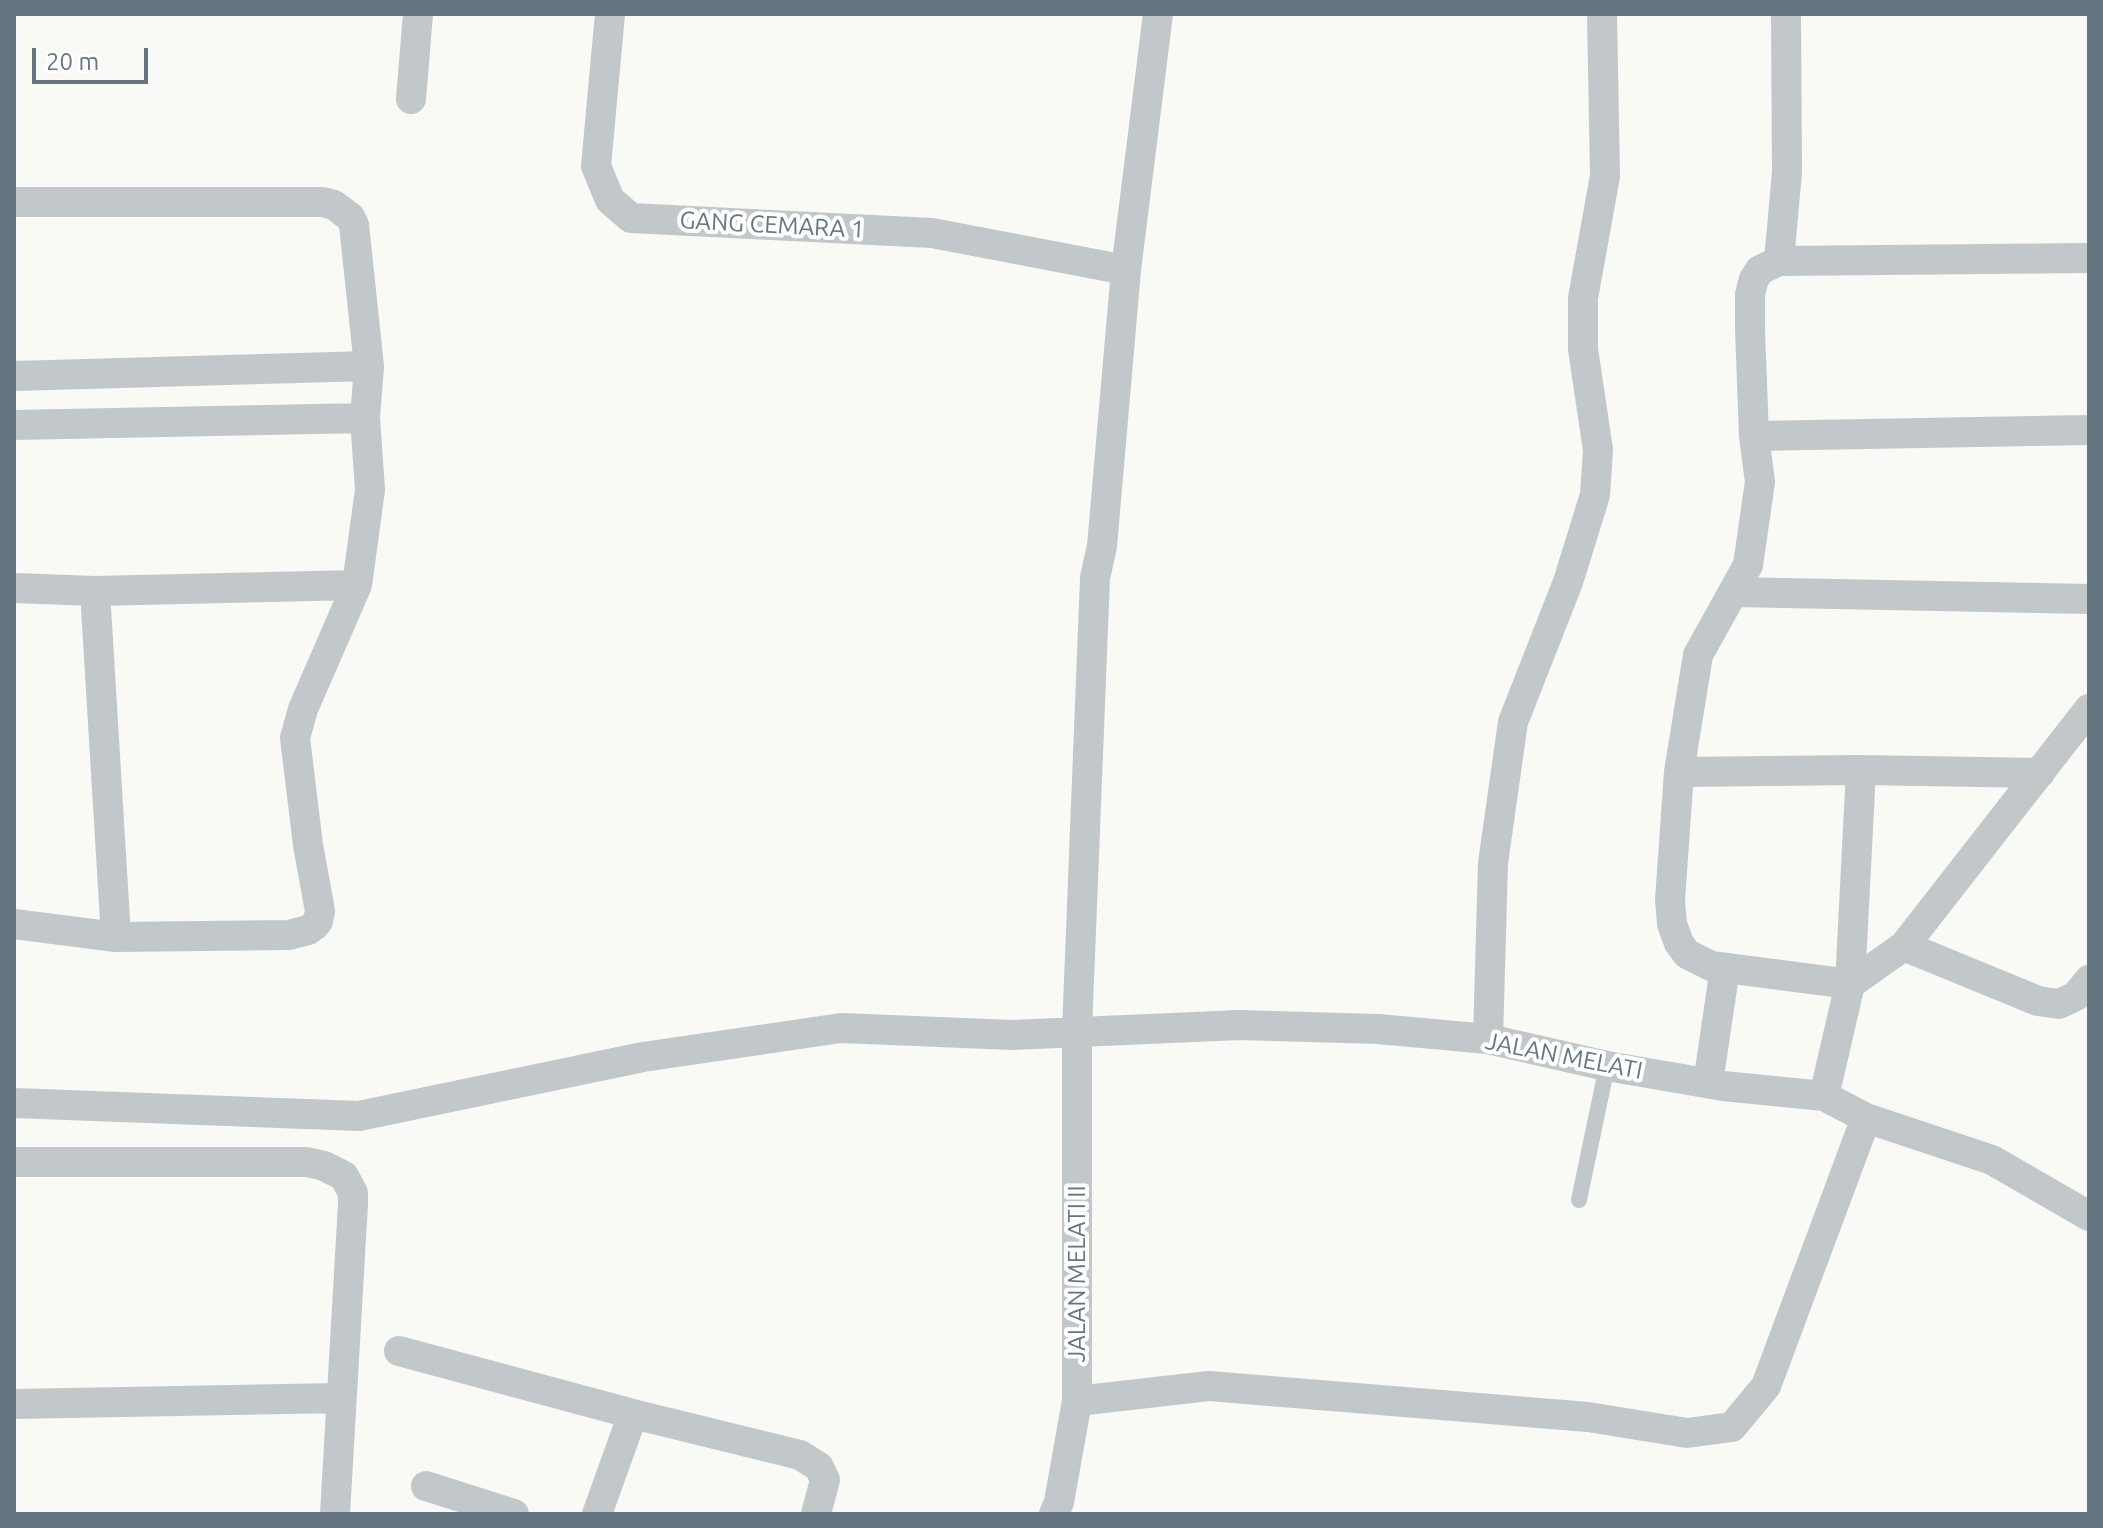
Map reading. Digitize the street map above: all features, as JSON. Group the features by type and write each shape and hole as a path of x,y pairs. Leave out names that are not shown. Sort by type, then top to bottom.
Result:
{"street":[{"path":"411,99 418,14"},
{"name":"GANG CEMARA 1","path":"610,14 596,166 610,200 631,218 932,233 1126,270"},
{"name":"JALAN MELATI II","path":"1054,1514 1059,1502 1077,1401 1077,1031 1095,578 1102,546 1126,270 1158,14"},
{"path":"1488,1039 1493,863 1513,722 1568,582 1595,495 1598,450 1583,349 1583,298 1605,176 1602,14"},
{"path":"1779,261 1787,172 1786,14"},
{"path":"14,202 323,202 334,205 350,217 354,225 369,366 365,418 370,490 357,585 303,709 295,738 308,845 320,911 318,921 308,930 289,935 116,937 14,924"},
{"path":"2089,258 1779,261 1760,270 1750,294 1754,436 1760,482 1748,565 1698,655 1679,772 1670,900 1672,924 1687,954 1711,966 1850,984 1904,946 2089,709"},
{"path":"14,376 369,366"},
{"path":"14,425 365,418"},
{"path":"1754,436 2089,430"},
{"path":"14,588 95,591 357,585"},
{"path":"95,591 116,937"},
{"path":"1733,592 2089,599"},
{"path":"1679,772 1861,770 2040,773"},
{"path":"1824,1096 1850,984 1861,770"},
{"path":"1904,946 2038,1001 2059,1004 2076,996 2089,980"},
{"path":"1708,1083 1725,968"},
{"name":"JALAN MELATI","path":"14,1103 359,1116 643,1057 841,1028 1012,1035 1239,1025 1378,1029 1488,1039 1607,1066 1708,1083 1824,1096 1866,1118 1992,1160 2089,1216"},
{"path":"1077,1401 1209,1386 1588,1417 1687,1433 1732,1427 1766,1386 1866,1118"},
{"path":"14,1162 307,1162 344,1176 353,1193 335,1514"},
{"path":"399,1351 800,1455 812,1461 825,1480 816,1514"},
{"path":"14,1404 340,1398"},
{"path":"597,1514 633,1414"},
{"path":"426,1486 514,1514"}],"lane":[{"path":"1579,1200 1607,1066"}]}
